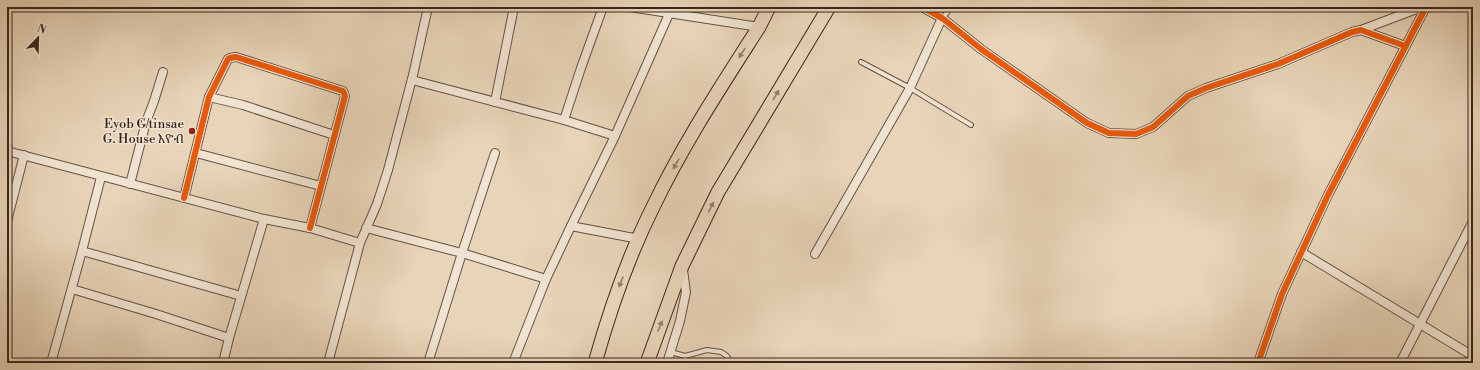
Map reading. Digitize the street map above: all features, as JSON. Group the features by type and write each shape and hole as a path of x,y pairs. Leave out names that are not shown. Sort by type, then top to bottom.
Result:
{"main road":[{"path":"595,363 620,282 653,207 688,143 759,27 769,7"},
{"path":"647,363 682,266 718,192 829,7"}],"street":[{"path":"328,363 360,243 388,170 412,80 428,7"},
{"path":"495,102 514,7"},
{"path":"564,120 581,68 604,7"},
{"path":"630,7 759,27"},
{"path":"922,7 942,18 981,49 1087,123 1109,133 1136,134 1153,127 1188,96 1206,88 1278,64 1352,32 1422,7"},
{"path":"1258,363 1282,294 1301,252 1328,195 1426,7"},
{"path":"513,363 546,279 614,136 669,14"},
{"path":"815,254 910,88 942,18"},
{"path":"1361,30 1405,46"},
{"path":"184,198 210,97 228,59 236,58 343,91 344,96 310,228"},
{"path":"130,184 146,122 163,72"},
{"path":"412,80 564,120 614,136"},
{"path":"210,97 243,105 334,135"},
{"path":"7,151 264,219 310,228 360,243"},
{"path":"196,153 321,186"},
{"path":"428,363 495,153"},
{"path":"7,221 24,155"},
{"path":"51,363 101,177"},
{"path":"223,363 264,219"},
{"path":"1400,363 1473,221"},
{"path":"571,226 639,239"},
{"path":"366,228 462,253 546,279"},
{"path":"82,251 241,296"},
{"path":"1301,252 1473,356"},
{"path":"667,363 680,321 686,292 682,266"},
{"path":"72,289 229,338"}],"lane":[{"path":"942,18 951,7"},
{"path":"861,62 910,88 971,125"},
{"path":"670,352 685,356 708,350 721,352 727,356 731,363"}],"cycle path":[{"path":"922,7 942,18 981,49 1087,123 1109,133 1136,134 1153,127 1188,96 1206,88 1278,64 1352,32 1361,30 1405,46"},
{"path":"1258,363 1282,294 1328,195 1426,7"},
{"path":"184,198 209,97 228,59 236,57 343,91 345,96 310,228"}],"place":[{"name":"Eyob G/tinsae G. House እዮብ","path":"192,131"}]}
